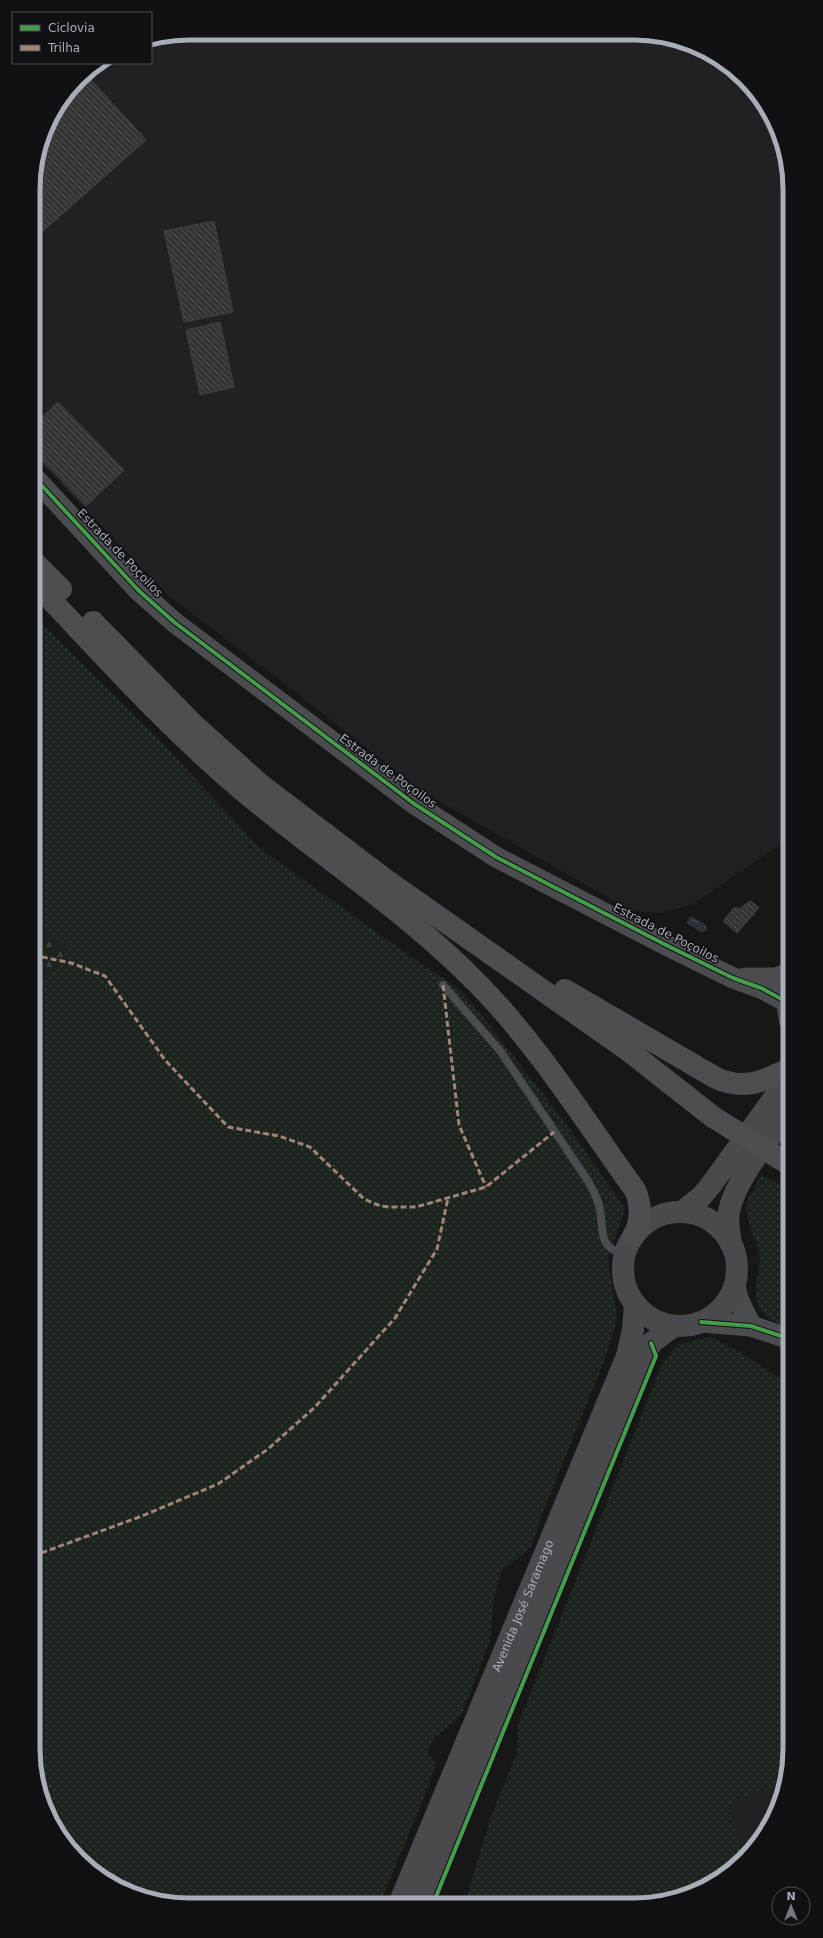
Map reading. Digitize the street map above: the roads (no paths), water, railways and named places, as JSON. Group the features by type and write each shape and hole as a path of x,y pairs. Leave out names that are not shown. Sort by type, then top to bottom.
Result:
{"highway":[{"path":"40,567 194,726 382,888 512,1020 635,1190 638,1196 640,1218 629,1246"},
{"path":"40,588 146,701 203,756 248,795 382,888 612,1054 783,1161"},
{"path":"382,888 494,949 716,1078 729,1084 745,1085 758,1082 783,1072"}],"main road":[{"path":"682,1212 701,1197 711,1185 783,1085"},
{"path":"731,1244 726,1236 711,1222 702,1217 682,1212 654,1218 639,1230 629,1246 623,1276 635,1304 652,1318 674,1326 683,1326 701,1322 719,1311 731,1294 735,1285 736,1260 728,1227 729,1211 734,1196 743,1178 783,1120"},
{"name":"Avenida José Saramago","path":"401,1898 627,1356 633,1330 635,1304"},
{"name":"Avenida José Saramago","path":"422,1898 651,1343 674,1326"}],"street":[{"name":"Estrada de Poçoilos","path":"40,484 138,590 169,617 413,803 496,856 666,945 733,978 761,988 783,1001"},
{"name":"Estrada de Poçoilos","path":"733,978 776,978 783,976"},
{"path":"735,1285 738,1299 751,1326"},
{"path":"701,1322 751,1326 783,1337"}],"lane":[{"path":"443,985 501,1052 588,1181 596,1195 600,1209 605,1244 612,1250 629,1246"}],"water":[{"path":"691,916 706,925 707,931 703,931 702,933 686,923"}]}
